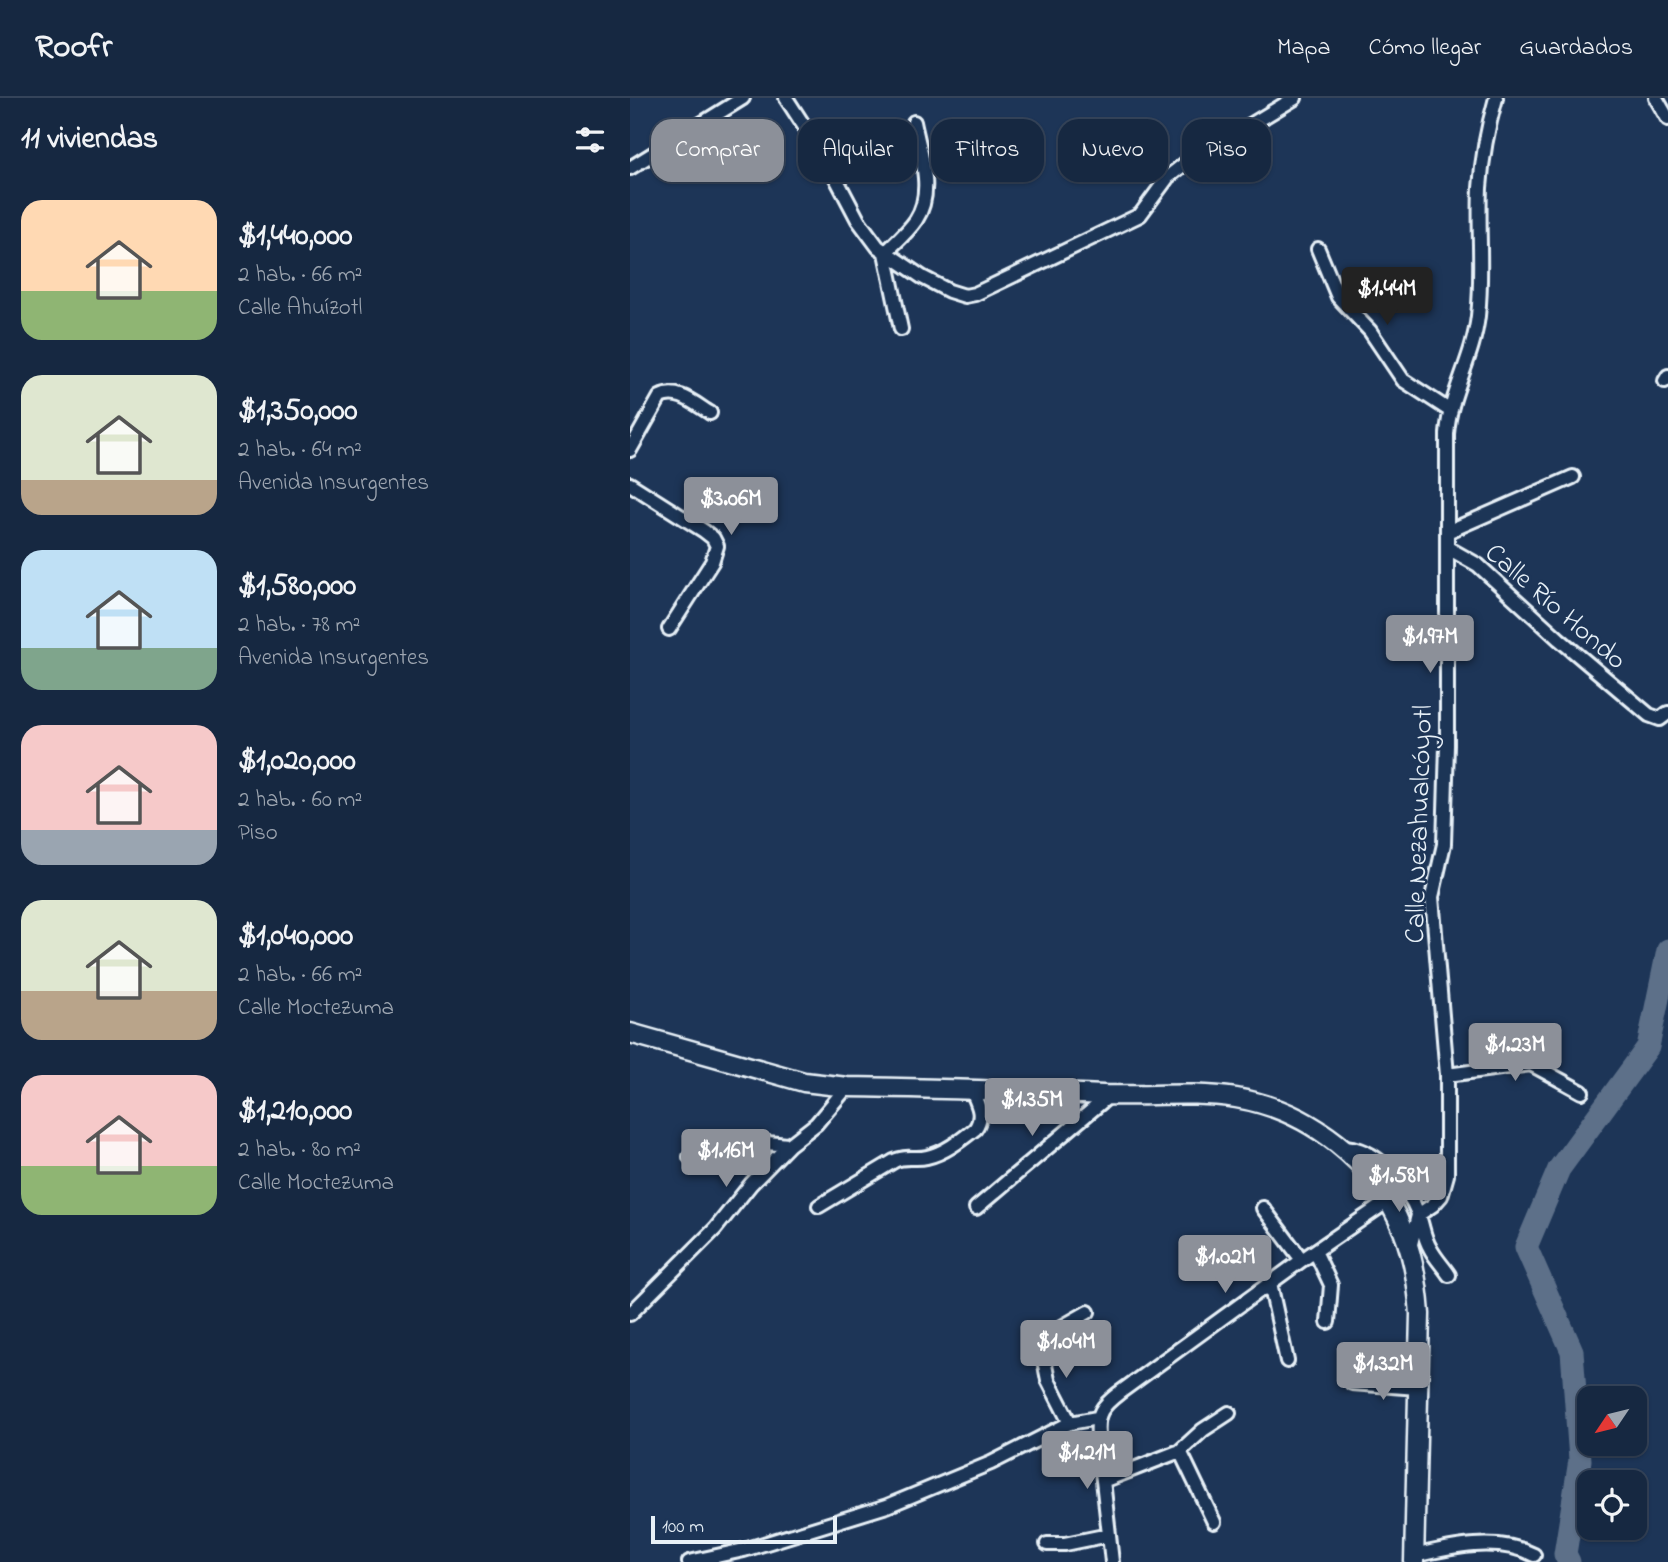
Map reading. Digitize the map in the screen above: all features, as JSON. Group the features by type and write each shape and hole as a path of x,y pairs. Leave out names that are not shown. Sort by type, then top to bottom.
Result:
{"main road":[{"path":"630,1033 804,1082 847,1087 1110,1095 1210,1095 1266,1105 1306,1122 1341,1147 1375,1181 1403,1231 1418,1286 1420,1314 1414,1559"}],"street":[{"path":"630,168 743,98"},
{"path":"786,98 823,154 863,229 886,253 949,291 965,296 975,294 1140,215 1168,177 1194,156 1295,98"},
{"name":"Calle Nezahualcóyotl","path":"1418,1214 1433,1205 1441,1196 1447,1175 1447,1075 1432,897 1444,844 1448,548 1446,454 1449,410 1472,351 1477,319 1480,291 1480,188 1496,98"},
{"path":"1656,98 1668,119"},
{"path":"886,253 915,221 924,204 927,190 917,138"},
{"path":"1318,249 1338,297 1370,331 1404,380 1449,410"},
{"path":"886,253 901,329"},
{"path":"630,450 660,397 668,393 682,396 710,413"},
{"path":"1447,532 1573,477"},
{"path":"630,484 704,531 713,538 717,546 712,562 669,629"},
{"name":"Calle Río Hondo","path":"1448,548 1478,565 1559,639 1649,715 1660,719 1668,713"},
{"path":"1447,1075 1531,1064 1582,1093"},
{"path":"630,1314 715,1229 751,1184 789,1145 816,1124 847,1087"},
{"path":"819,1206 894,1161 906,1156 924,1158 936,1154 975,1129 980,1123 980,1109 971,1089"},
{"path":"976,1208 1110,1095"},
{"path":"690,1157 712,1145 737,1141 789,1145"},
{"path":"1341,1147 1353,1147 1368,1153 1398,1181 1418,1214 1430,1250 1449,1275"},
{"path":"1112,1562 1097,1418 1099,1411 1109,1400 1270,1283 1388,1201"},
{"path":"1263,1208 1302,1260"},
{"path":"1409,1250 1418,1214"},
{"path":"1315,1251 1331,1285 1328,1322"},
{"path":"1270,1283 1287,1361"},
{"path":"1070,1423 1048,1380 1041,1345 1046,1336 1088,1312"},
{"path":"1352,1382 1418,1388"},
{"path":"1103,1481 1180,1451 1203,1430 1228,1413"},
{"path":"689,1562 744,1550 887,1506 991,1463 1070,1423 1097,1418"},
{"path":"1180,1451 1214,1522"},
{"path":"1047,1544 1065,1544 1109,1535"},
{"path":"1414,1559 1451,1547 1490,1545 1518,1547 1534,1555"}],"waterway":[{"path":"1569,1562 1565,1554 1580,1460 1572,1351 1526,1247 1559,1169 1648,1047 1668,950"}]}
